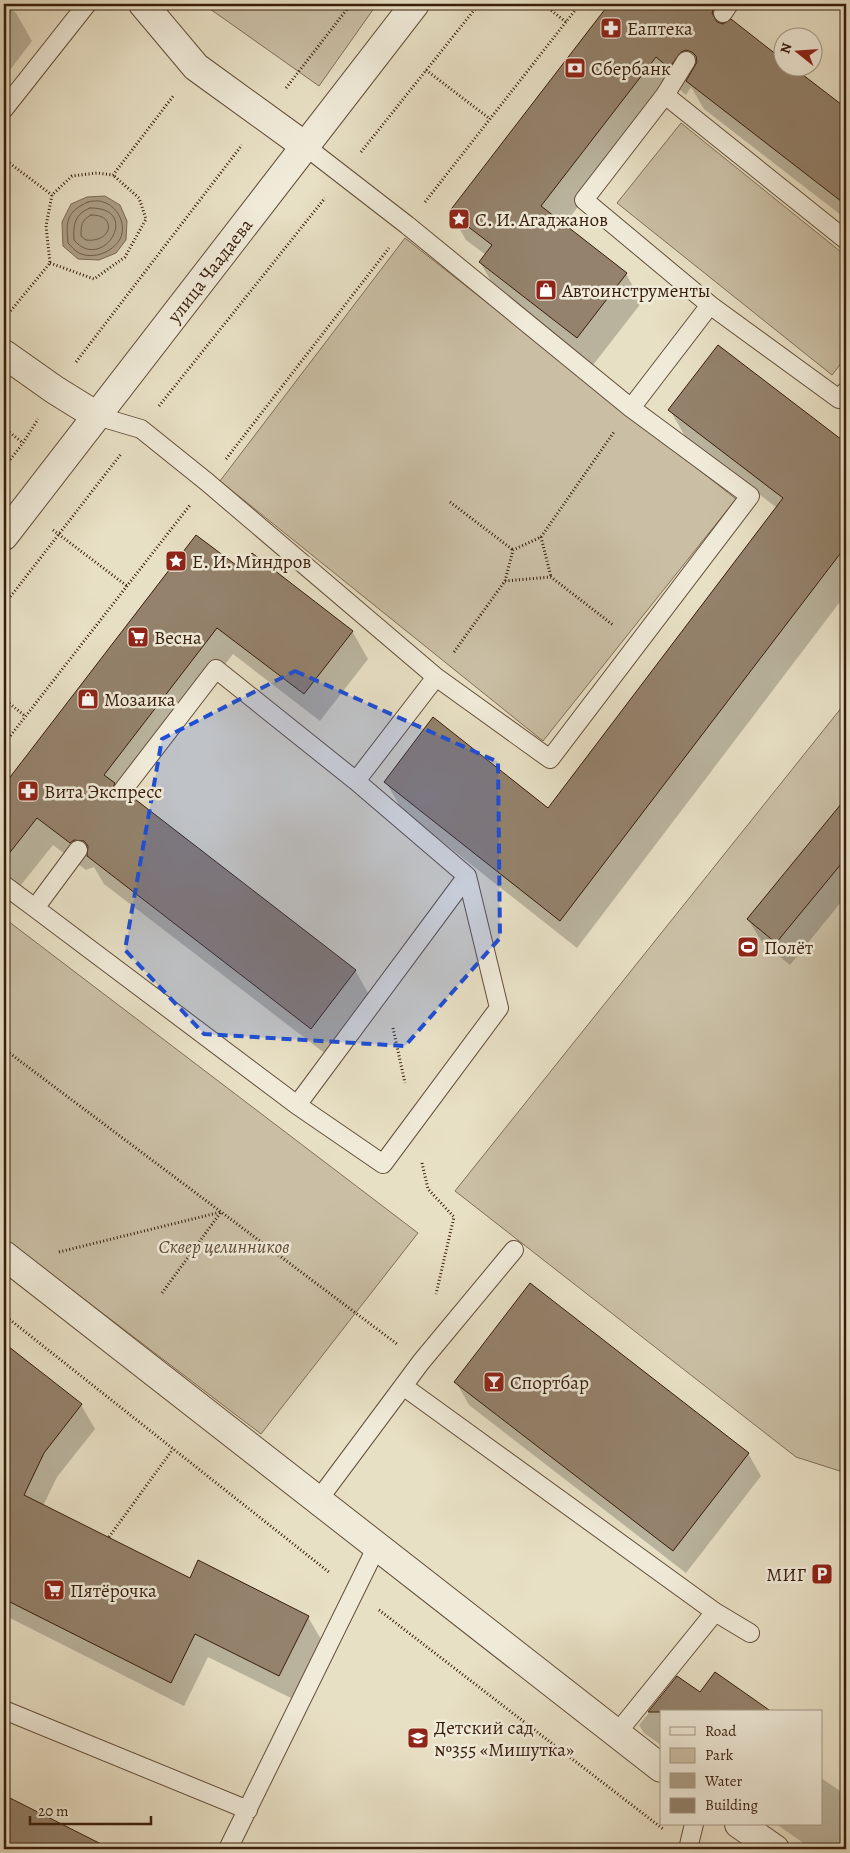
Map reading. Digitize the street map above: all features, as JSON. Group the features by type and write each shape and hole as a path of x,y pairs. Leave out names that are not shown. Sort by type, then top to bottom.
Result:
{"street":[{"path":"143,4 196,67 305,146"},
{"name":"улица Чаадаева","path":"4,536 415,4"},
{"path":"4,354 55,390 97,416"},
{"path":"9,1259 319,1499 660,1767"},
{"path":"742,1826 775,1849"}],"lane":[{"path":"4,109 87,4"},
{"path":"686,61 665,95 584,200 710,305 839,399 846,391"},
{"path":"665,95 846,240"},
{"path":"97,416 140,429 207,482 436,677 550,759 750,496 631,408 407,225 305,146"},
{"path":"631,408 710,305"},
{"path":"4,885 297,1105 383,1164 499,1008 467,876 356,781 216,668 123,790"},
{"path":"356,781 436,677"},
{"path":"35,908 78,850"},
{"path":"297,1105 467,876"},
{"path":"319,1499 421,1362 514,1250"},
{"path":"403,1386 715,1612 750,1634"},
{"path":"228,1849 377,1546"},
{"path":"617,1734 715,1612"},
{"path":"4,1710 248,1810"},
{"path":"688,1849 694,1826"}],"path":[{"path":"4,468 23,443 55,390 351,4"},
{"path":"4,605 140,429 479,4"},
{"path":"543,4 566,22"},
{"path":"4,744 580,4"},
{"path":"113,175 196,67"},
{"path":"426,70 490,119"},
{"path":"4,159 52,194"},
{"path":"4,319 50,263 46,226 52,194 72,176 97,173 113,175 140,198 146,219 125,257 94,279 50,263"},
{"path":"513,550 541,537 631,408"},
{"path":"4,428 23,443"},
{"path":"450,502 513,550"},
{"path":"26,508 127,586"},
{"path":"541,537 551,577 638,643"},
{"path":"436,677 505,581 513,550"},
{"path":"505,581 551,577"},
{"path":"4,699 25,716"},
{"path":"4,1049 421,1362"},
{"path":"428,1189 454,1217 436,1294"},
{"path":"4,1209 9,1259 221,1212"},
{"path":"162,1293 221,1212"},
{"path":"4,1316 355,1592 688,1849"},
{"path":"109,1537 173,1449"}],"highlighted area":[{"path":"295,671 498,762 500,938 405,1046 204,1034 125,950 162,739"}],"green space":[{"path":"203,4 377,4 319,86"},
{"path":"681,123 846,256 846,357 832,375 617,203"},
{"path":"405,238 736,499 543,741 220,481"},
{"name":"Полёт","path":"846,702 846,1473 796,1457 455,1191"},
{"name":"Сквер целинников","path":"4,918 418,1233 261,1434 4,1238"}],"water":[{"path":"105,196 120,205 127,221 126,240 116,253 99,260 78,259 63,246 62,222 71,204 87,197"}],"building":[{"path":"609,4 711,4 715,6 712,13 717,22 723,24 731,19 772,51 772,78 807,78 846,108 846,205 686,81 697,62 696,56 692,52 686,50 681,52 669,68 656,57 541,206 627,273 577,338 479,262 492,245 449,212"},
{"path":"718,345 846,443 846,546 560,921 384,782 433,717 548,808 783,498 668,410"},
{"path":"196,535 240,568 252,553 353,631 304,694 217,628 104,775 115,783 113,794 117,799 127,800 131,796 356,970 311,1029 87,856 88,846 84,841 74,840 70,843 37,818 4,860 4,785"},
{"path":"846,798 846,858 776,943 747,919"},
{"path":"530,1283 749,1453 673,1551 454,1382"},
{"path":"4,1343 82,1404 44,1453 24,1495 190,1578 198,1560 309,1616 279,1676 195,1634 171,1683 4,1599"},
{"path":"715,1672 769,1710 660,1710 660,1712 648,1712 677,1676 700,1692"},
{"path":"4,1795 111,1849 4,1849"}],"place":[{"name":"Еаптека","path":"611,28"},
{"name":"Сбербанк","path":"575,68"},
{"name":"С. И. Агаджанов","path":"459,219"},
{"name":"Автоинструменты","path":"546,290"},
{"name":"Е. И. Миндров","path":"176,561"},
{"name":"Весна","path":"138,637"},
{"name":"Мозаика","path":"88,699"},
{"name":"Вита Экспресс","path":"28,791"},
{"name":"Полёт","path":"748,947"},
{"name":"Спортбар","path":"494,1382"},
{"name":"МИГ","path":"822,1574"},
{"name":"Пятёрочка","path":"54,1590"},
{"name":"Детский сад №355 «Мишутка»","path":"418,1738"}]}
